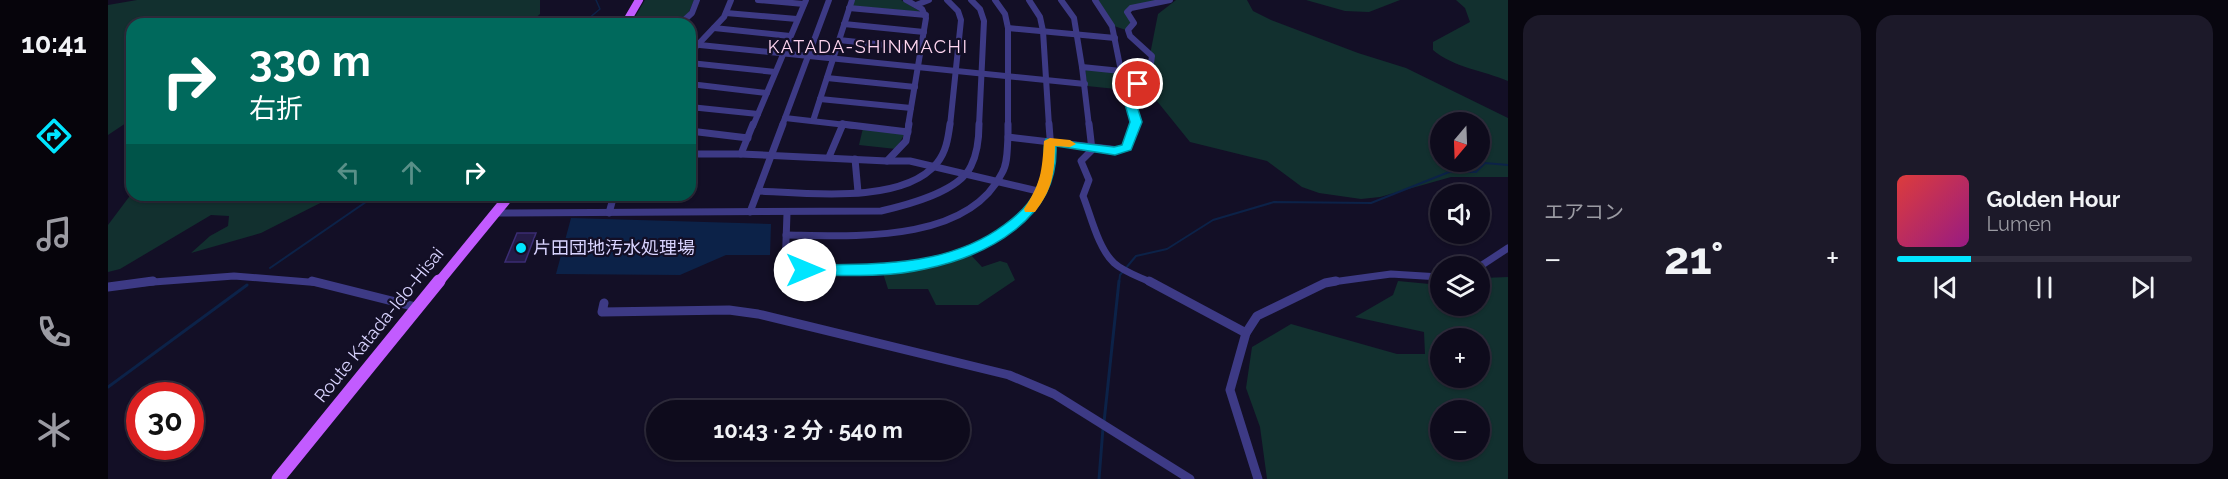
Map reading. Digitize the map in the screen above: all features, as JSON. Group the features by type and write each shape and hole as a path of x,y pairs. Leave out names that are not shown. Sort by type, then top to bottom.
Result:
{"main road":[{"path":"629,18 639,0"},
{"name":"Route Katada-Ido-Hisai","path":"278,479 416,307 505,201"}],"street":[{"path":"687,18 692,13 698,0"},
{"path":"698,45 726,13 731,0"},
{"path":"741,154 805,2 758,0"},
{"path":"750,212 829,0"},
{"path":"813,121 852,0"},
{"path":"906,0 916,5 926,15"},
{"path":"916,5 930,0"},
{"path":"758,191 858,192 895,188 916,180 936,167 948,143 961,20 958,11 947,0"},
{"path":"495,213 881,211 908,206 943,192 966,174 975,159 978,146 984,21 980,9 971,0"},
{"path":"786,235 876,235 907,232 964,211 998,181 1006,160 1008,137 1008,28 1005,14 995,0"},
{"path":"787,213 785,270 886,269 924,265 959,255 998,236 1021,219 1042,192 1051,165 1043,31 1040,17 1029,0"},
{"path":"1061,0 1074,18 1079,34 1092,146 1092,150 1081,161 1089,180 1083,196 1092,218 1092,226 1114,263 1246,333"},
{"path":"1082,67 1120,71 1115,38 1109,19 1095,0"},
{"path":"1008,137 1092,146 1115,151 1124,149 1129,144 1136,122 1127,90 1128,86 1143,80 1143,71 1151,63 1152,56 1130,36 1128,30 1134,22 1127,12 1138,6 1170,0"},
{"path":"849,8 926,15"},
{"path":"726,13 798,20"},
{"path":"887,161 904,146 908,132 926,15"},
{"path":"844,24 924,32"},
{"path":"714,28 790,36"},
{"path":"1008,28 1115,38"},
{"path":"839,40 921,49"},
{"path":"698,45 1084,84"},
{"path":"696,64 775,72"},
{"path":"826,78 915,87"},
{"path":"696,85 767,93"},
{"path":"820,99 912,108"},
{"path":"696,108 758,114"},
{"path":"785,118 908,132"},
{"path":"829,157 843,124"},
{"path":"696,132 748,138"},
{"path":"696,154 772,154 910,161 1042,192"},
{"path":"855,159 858,192"},
{"path":"609,213 612,201"},
{"path":"1490,260 1508,248"},
{"path":"1258,479 1230,390 1246,333 1262,312 1326,283 1390,274 1430,276"},
{"path":"108,287 205,276 282,278 311,281 416,307"},
{"path":"604,303 602,312 729,310 820,327 1009,375 1054,394 1190,479"}],"green space":[{"path":"137,0 540,0 540,14 536,18 126,18 126,123 108,135 108,5"},
{"path":"645,0 694,0 689,12 683,18 634,18"},
{"path":"854,0 901,0 921,12 852,6"},
{"path":"1098,0 1164,0 1128,8 1132,23 1126,30 1114,26"},
{"path":"1176,0 1247,0 1253,11 1271,20 1358,53 1406,68 1508,118 1508,177 1451,177 1380,197 1361,199 1319,193 1302,187 1267,161 1190,142 1144,85 1158,14"},
{"path":"1306,0 1400,0 1369,12 1345,11"},
{"path":"1456,0 1508,0 1508,81 1459,65 1433,50 1433,42 1470,22 1465,8"},
{"path":"1085,69 1132,74 1129,78 1116,82 1116,89 1087,86"},
{"path":"863,128 904,135 896,149 859,145"},
{"path":"126,201 324,201 261,233 191,253 210,236 228,226 229,216 211,215 120,269 108,272 108,225"},
{"path":"970,254 982,267 1000,261 1007,263 1015,280 978,305 936,305 928,289 888,289 883,273 924,267"},
{"path":"1508,277 1508,479 1267,479 1260,427 1246,388 1252,347 1291,324 1397,354 1425,354 1424,332 1355,317 1393,295 1398,281 1430,284 1430,316 1490,316 1490,278"}],"water":[{"path":"571,218 771,224 770,255 726,255 680,275 556,274"}],"building":[{"name":"片田団地汚水処理場","path":"517,233 536,233 525,262 505,262"}],"waterway":[{"path":"589,18 600,9 596,0"},
{"path":"1119,283 1120,275 1136,256 1167,249 1213,220 1274,202 1371,203 1449,172 1476,172 1485,163 1508,165"},
{"path":"270,268 367,201"},
{"path":"1104,422 1119,281"},
{"path":"108,387 247,285"},
{"path":"1099,479 1103,428"}],"slow traffic":[{"path":"1030,209 1041,195 1048,178 1051,165 1050,141 1070,144"}],"place":[{"name":"片田団地汚水処理場","path":"521,248"}],"district":[{"name":"KATADA-SHINMACHI","path":"868,47"}],"route":[{"path":"805,270 886,269 924,265 959,255 984,244 1021,219 1041,195 1051,165 1050,141 1115,151 1127,147 1136,122 1126,93 1128,86 1138,84"}]}
